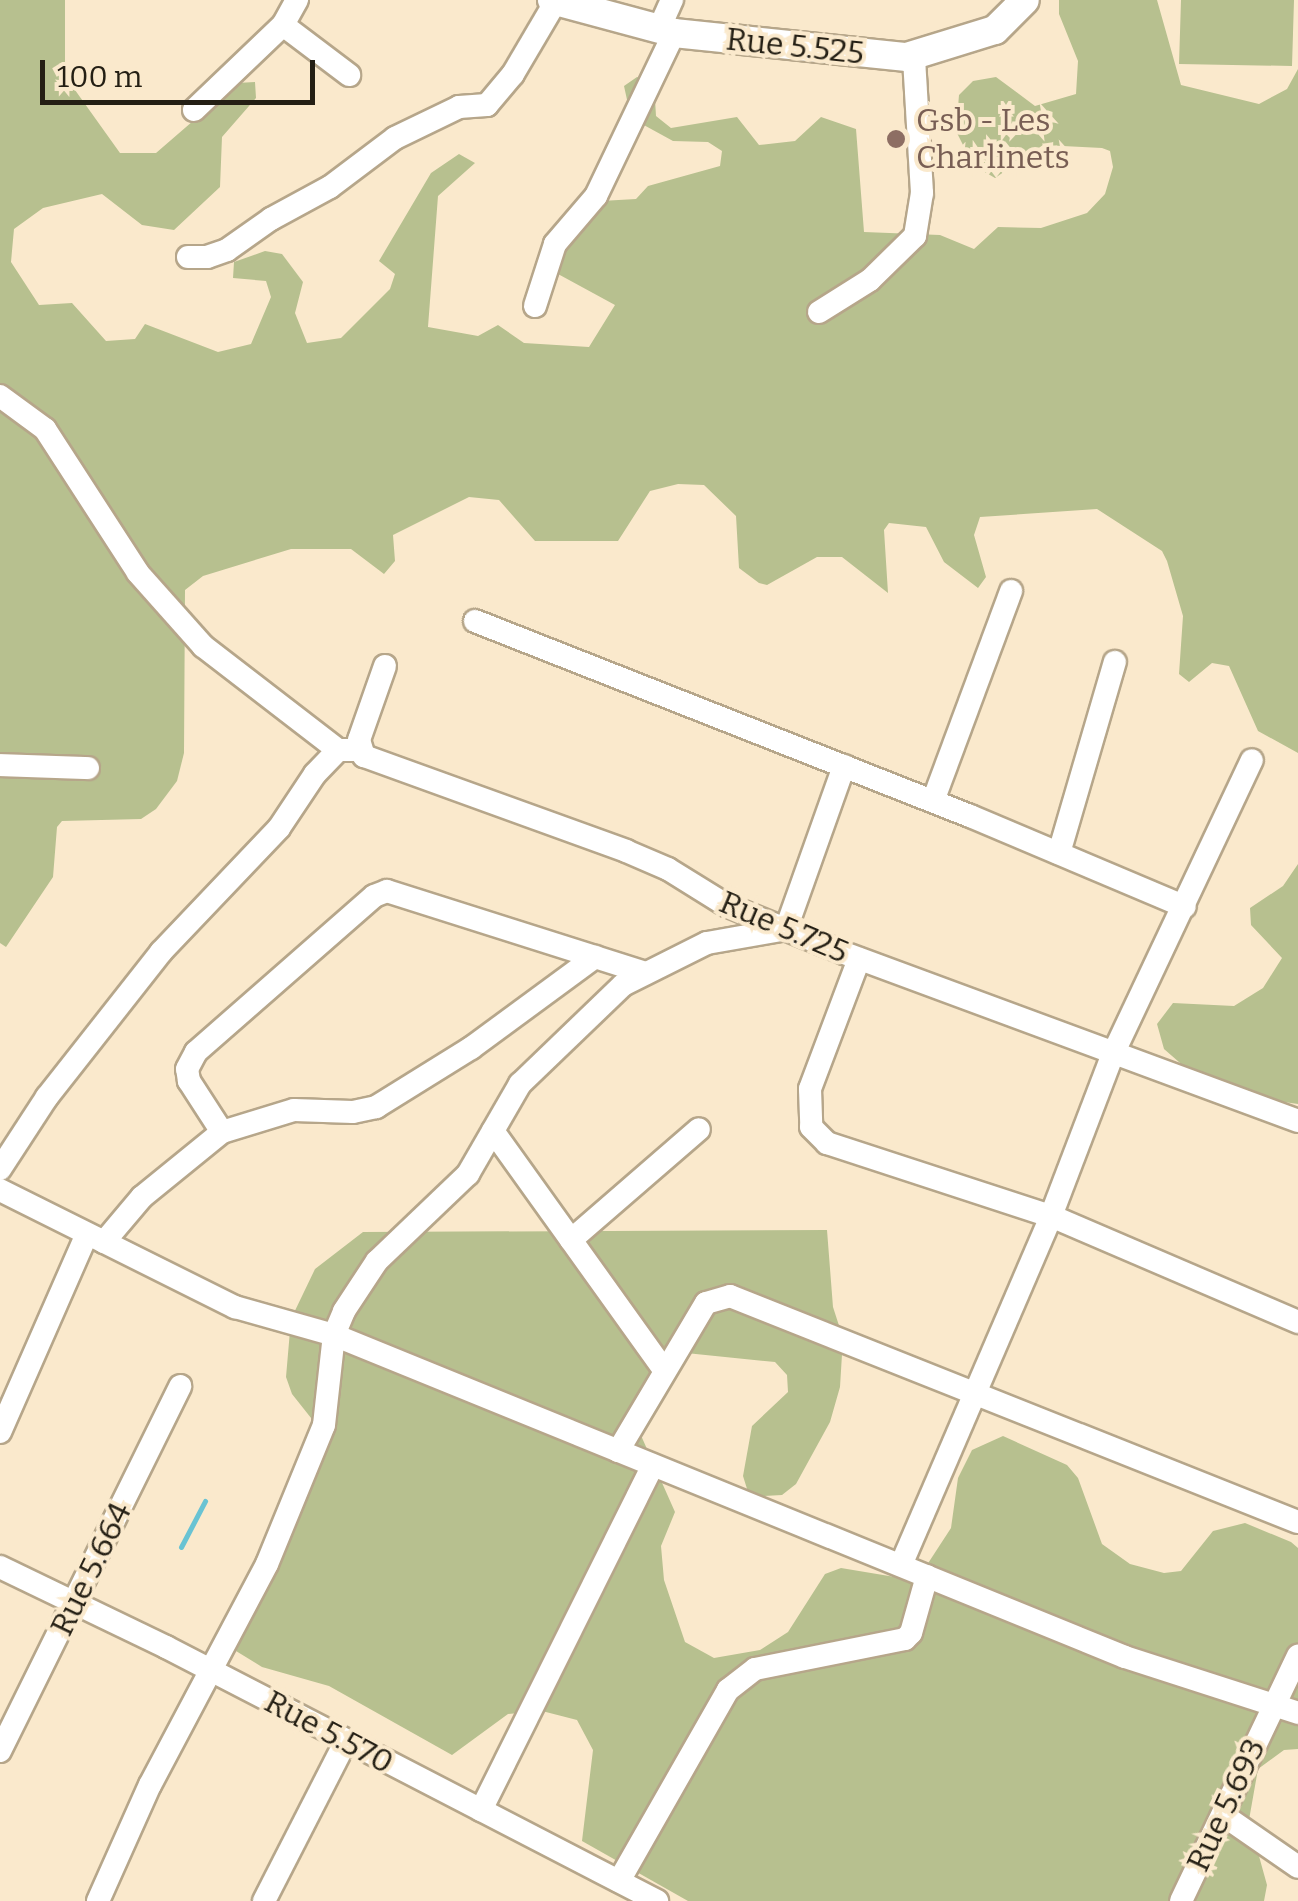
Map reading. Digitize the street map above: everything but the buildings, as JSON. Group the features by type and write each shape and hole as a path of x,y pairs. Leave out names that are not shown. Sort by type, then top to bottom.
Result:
{"street":[{"path":"194,110 283,25 297,0"},
{"path":"535,306 555,244 596,196 666,32 672,0"},
{"name":"Rue 5.525","path":"554,1 666,32 914,56 995,30 1025,0"},
{"path":"188,257 207,258 226,250 330,186 395,138 459,107 487,105 513,74 554,1"},
{"path":"283,25 348,75"},
{"path":"819,312 870,280 916,236 922,192 914,56"},
{"name":"Rue 5.725","path":"0,396 45,429 138,573 203,646 349,750 626,851 668,870 726,905 859,958 1112,1056 1298,1121"},
{"path":"934,801 1012,591"},
{"path":"475,621 934,801 1185,907"},
{"path":"1058,853 1115,662"},
{"path":"0,1169 47,1098 162,952 359,740 384,666"},
{"path":"901,1565 1050,1216 1112,1056 1252,760"},
{"path":"0,765 88,768"},
{"path":"98,1901 150,1785 266,1564 324,1425 334,1336 344,1312 377,1260 468,1174 520,1084 624,985 707,943 786,929 844,766"},
{"path":"222,1132 188,1081 196,1052 374,896 387,891 645,972"},
{"path":"707,943 726,905"},
{"path":"0,1432 96,1238 222,1132 294,1110 352,1112 376,1107 472,1048 595,957"},
{"path":"859,958 810,1088 810,1127 827,1143 1050,1216 1298,1322"},
{"path":"572,1240 699,1130"},
{"path":"494,1131 665,1371"},
{"path":"0,1190 236,1308 334,1336 1126,1657 1298,1714"},
{"path":"618,1451 706,1302 730,1296 1298,1522"},
{"name":"Rue 5.664","path":"0,1751 180,1386"},
{"path":"480,1810 653,1465"},
{"name":"Rue 5.570","path":"0,1567 212,1670 657,1901"},
{"path":"619,1881 728,1690 755,1670 905,1639 911,1633 927,1576"},
{"name":"Rue 5.693","path":"1181,1901 1298,1656"},
{"path":"264,1901 346,1741"},
{"path":"1223,1815 1298,1867"}],"green space":[{"path":"0,0 65,0 65,76 120,153 156,153 237,83 255,82 256,98 222,137 220,187 174,230 142,225 102,194 43,208 14,229 11,262 39,305 72,303 106,341 135,339 145,324 218,352 251,344 271,297 266,281 233,278 234,262 265,251 282,254 303,282 295,313 307,343 341,338 390,289 395,274 379,261 431,173 459,154 475,163 438,196 428,327 478,336 498,325 524,343 589,347 615,305 558,274 565,240 601,201 636,199 648,186 720,166 722,151 708,142 673,141 631,118 624,86 637,77 654,83 656,116 671,128 737,117 759,145 795,141 821,117 856,129 864,232 940,235 974,249 998,227 1041,228 1087,213 1105,194 1113,167 1110,151 1043,145 995,178 973,165 956,131 959,95 973,81 996,77 1035,106 1076,94 1078,61 1059,14 1059,0 1157,0 1181,85 1259,104 1287,89 1298,69 1298,753 1258,731 1229,666 1212,663 1189,682 1179,674 1183,616 1167,561 1162,551 1097,509 980,517 974,535 986,577 978,588 944,562 926,527 889,523 884,530 888,593 842,557 817,557 767,585 759,583 739,568 736,516 704,485 678,484 650,491 618,541 535,541 499,500 469,497 393,535 395,561 384,574 351,549 291,549 203,576 185,590 184,753 177,781 156,809 141,819 62,821 57,827 53,877 6,947 0,943"},
{"path":"1181,0 1294,0 1292,66 1179,64"},
{"path":"1298,864 1298,1104 1248,1097 1187,1069 1164,1049 1157,1024 1173,1003 1234,1006 1263,988 1282,958 1251,925 1250,908 1283,886"},
{"path":"827,1230 833,1307 843,1338 840,1387 830,1422 796,1484 782,1495 764,1496 748,1492 743,1476 752,1426 788,1392 787,1375 775,1362 686,1353 656,1366 646,1380 639,1431 675,1512 661,1546 664,1580 685,1642 714,1658 760,1650 788,1632 825,1574 841,1568 907,1579 923,1571 951,1528 958,1478 972,1450 1003,1436 1067,1465 1078,1478 1102,1544 1130,1564 1164,1573 1181,1571 1213,1531 1245,1523 1291,1542 1298,1548 1298,1749 1284,1750 1258,1769 1249,1820 1267,1885 1264,1901 688,1901 582,1841 593,1750 577,1720 542,1711 508,1714 452,1755 329,1686 262,1667 236,1651 288,1544 320,1450 315,1423 292,1394 286,1377 291,1319 315,1269 363,1232"}],"waterway":[{"path":"181,1547 205,1501"}],"place":[{"name":"Gsb - Les Charlinets","path":"896,139"}]}
